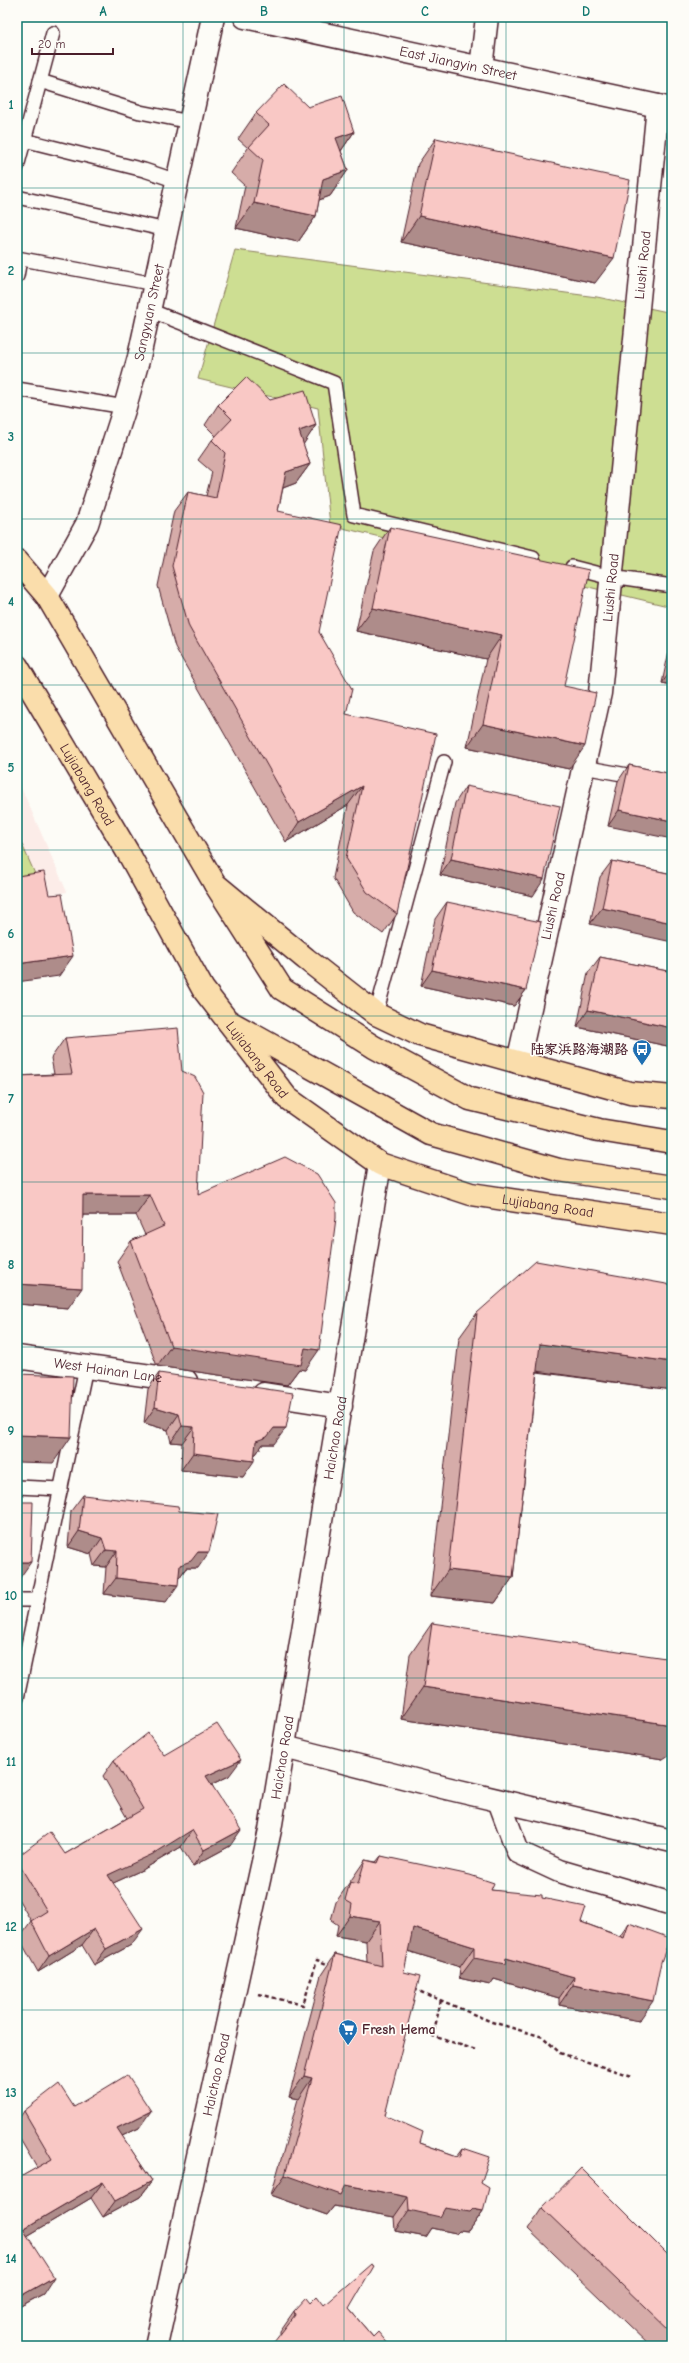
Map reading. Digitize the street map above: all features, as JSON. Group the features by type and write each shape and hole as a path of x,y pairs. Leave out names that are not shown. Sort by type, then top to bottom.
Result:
{"main road":[{"path":"17,561 47,596 215,884 282,989 374,1047 470,1099 599,1130 672,1142"},
{"name":"Lujiabang Road","path":"17,666 130,856 203,989 287,1098 380,1164 471,1194 672,1224"},
{"path":"215,884 376,1014 420,1035 630,1093 672,1096"},
{"path":"228,1021 431,1134 559,1170 672,1187"}],"street":[{"name":"Sangyuan Street","path":"47,596 87,524 125,407 150,310 213,17"},
{"name":"East Jiangyin Street","path":"245,17 665,107"},
{"path":"481,68 487,17"},
{"name":"Liushi Road","path":"518,1062 600,693 611,577 665,107"},
{"name":"Haichao Road","path":"156,2346 270,1830 380,1164"},
{"name":"West Hainan Lane","path":"17,1357 208,1385"},
{"path":"247,1391 341,1406"},
{"path":"284,1747 672,1841"},
{"path":"499,1800 518,1852 559,1871 672,1904"}],"lane":[{"path":"17,167 52,33"},
{"path":"40,81 140,112 190,122"},
{"path":"24,140 144,170 177,180"},
{"path":"17,197 166,230"},
{"path":"17,276 18,258 155,284"},
{"path":"150,310 334,383 354,515 543,560"},
{"path":"17,389 125,407"},
{"path":"558,564 611,577 672,586"},
{"path":"376,1014 444,762"},
{"path":"583,767 672,783"},
{"path":"17,1698 86,1367"},
{"path":"17,1487 61,1489"},
{"path":"17,1600 37,1600"}],"path":[{"path":"235,1989 303,2005 317,1960 331,1966"},
{"path":"413,1988 492,2022 544,2037 560,2053 631,2076"},
{"path":"441,2000 433,2036 476,2050"}],"shaded area":[{"path":"17,778 67,892 17,901"}],"green space":[{"path":"235,250 597,297 672,313 672,607 330,525 318,408 198,379"},
{"path":"17,833 35,874 17,876"}],"building":[{"path":"284,84 308,107 342,96 354,132 336,138 348,170 323,179 316,216 254,203 263,160 249,147 269,125 256,113"},
{"path":"436,138 630,180 614,258 419,216"},
{"path":"246,377 270,400 305,390 316,425 299,431 310,464 286,472 278,511 342,525 319,632 352,689 346,714 436,734 397,914 367,892 346,858 362,786 299,822 189,627 172,566 188,492 216,498 225,453 212,440 232,419 218,405"},
{"path":"390,527 589,570 564,686 596,693 585,746 483,724 502,635 373,608"},
{"path":"629,765 672,774 672,821 619,810"},
{"path":"466,786 560,806 544,879 451,859"},
{"path":"612,861 672,874 672,923 602,908"},
{"path":"44,872 49,895 62,894 73,956 17,964 17,876"},
{"path":"447,902 541,922 526,990 432,970"},
{"path":"600,957 672,972 672,1028 588,1010"},
{"path":"178,1028 182,1071 195,1077 203,1092 198,1195 285,1157 317,1174 336,1203 336,1218 319,1350 305,1348 301,1365 171,1346 131,1241 164,1226 150,1195 83,1195 82,1288 17,1284 17,1076 72,1074 65,1038"},
{"path":"536,1261 672,1285 672,1362 540,1344 513,1577 448,1570 477,1313"},
{"path":"159,1373 293,1393 286,1428 274,1428 267,1437 256,1441 254,1461 193,1453 194,1427 182,1426 179,1414 155,1407"},
{"path":"17,1374 73,1376 71,1437 17,1435"},
{"path":"83,1495 178,1506 179,1511 218,1514 209,1552 198,1552 191,1561 180,1565 178,1585 116,1578 117,1551 106,1550 102,1538 79,1531"},
{"path":"17,1502 33,1502 31,1562 17,1562"},
{"path":"432,1623 672,1659 672,1725 423,1687"},
{"path":"217,1724 241,1760 206,1776 241,1830 204,1850 192,1830 155,1853 108,1875 143,1929 106,1949 94,1929 49,1956 31,1921 47,1911 17,1861 17,1857 50,1832 65,1854 143,1809 114,1760 148,1733 164,1755"},
{"path":"381,1856 470,1875 494,1883 491,1890 542,1895 542,1898 586,1907 581,1922 624,1938 629,1923 670,1938 661,1962 653,2001 573,1985 574,1977 506,1958 505,1964 474,1958 474,1947 413,1928 404,1972 420,1976 385,2115 423,2132 420,2143 460,2157 463,2148 490,2157 481,2183 489,2188 483,2211 473,2209 470,2212 445,2208 440,2217 409,2210 408,2197 346,2185 341,2195 285,2175 312,2078 304,2076 335,1954 382,1966 380,1921 350,1916 352,1904 345,1900 350,1882 358,1884 365,1860 378,1863"},
{"path":"127,2075 151,2111 117,2128 152,2181 115,2201 103,2182 23,2229 54,2277 17,2298 17,2179 52,2159 24,2111 59,2084 74,2107"},
{"path":"581,2168 672,2259 672,2333 542,2208"},
{"path":"371,2264 374,2266 349,2309 373,2337 378,2332 390,2346 271,2346 295,2315 294,2311 306,2298 310,2303 317,2296 324,2305"}],"place":[{"name":"陆家浜路海潮路","path":"642,1066"},
{"name":"Fresh Hema","path":"348,2046"}]}
